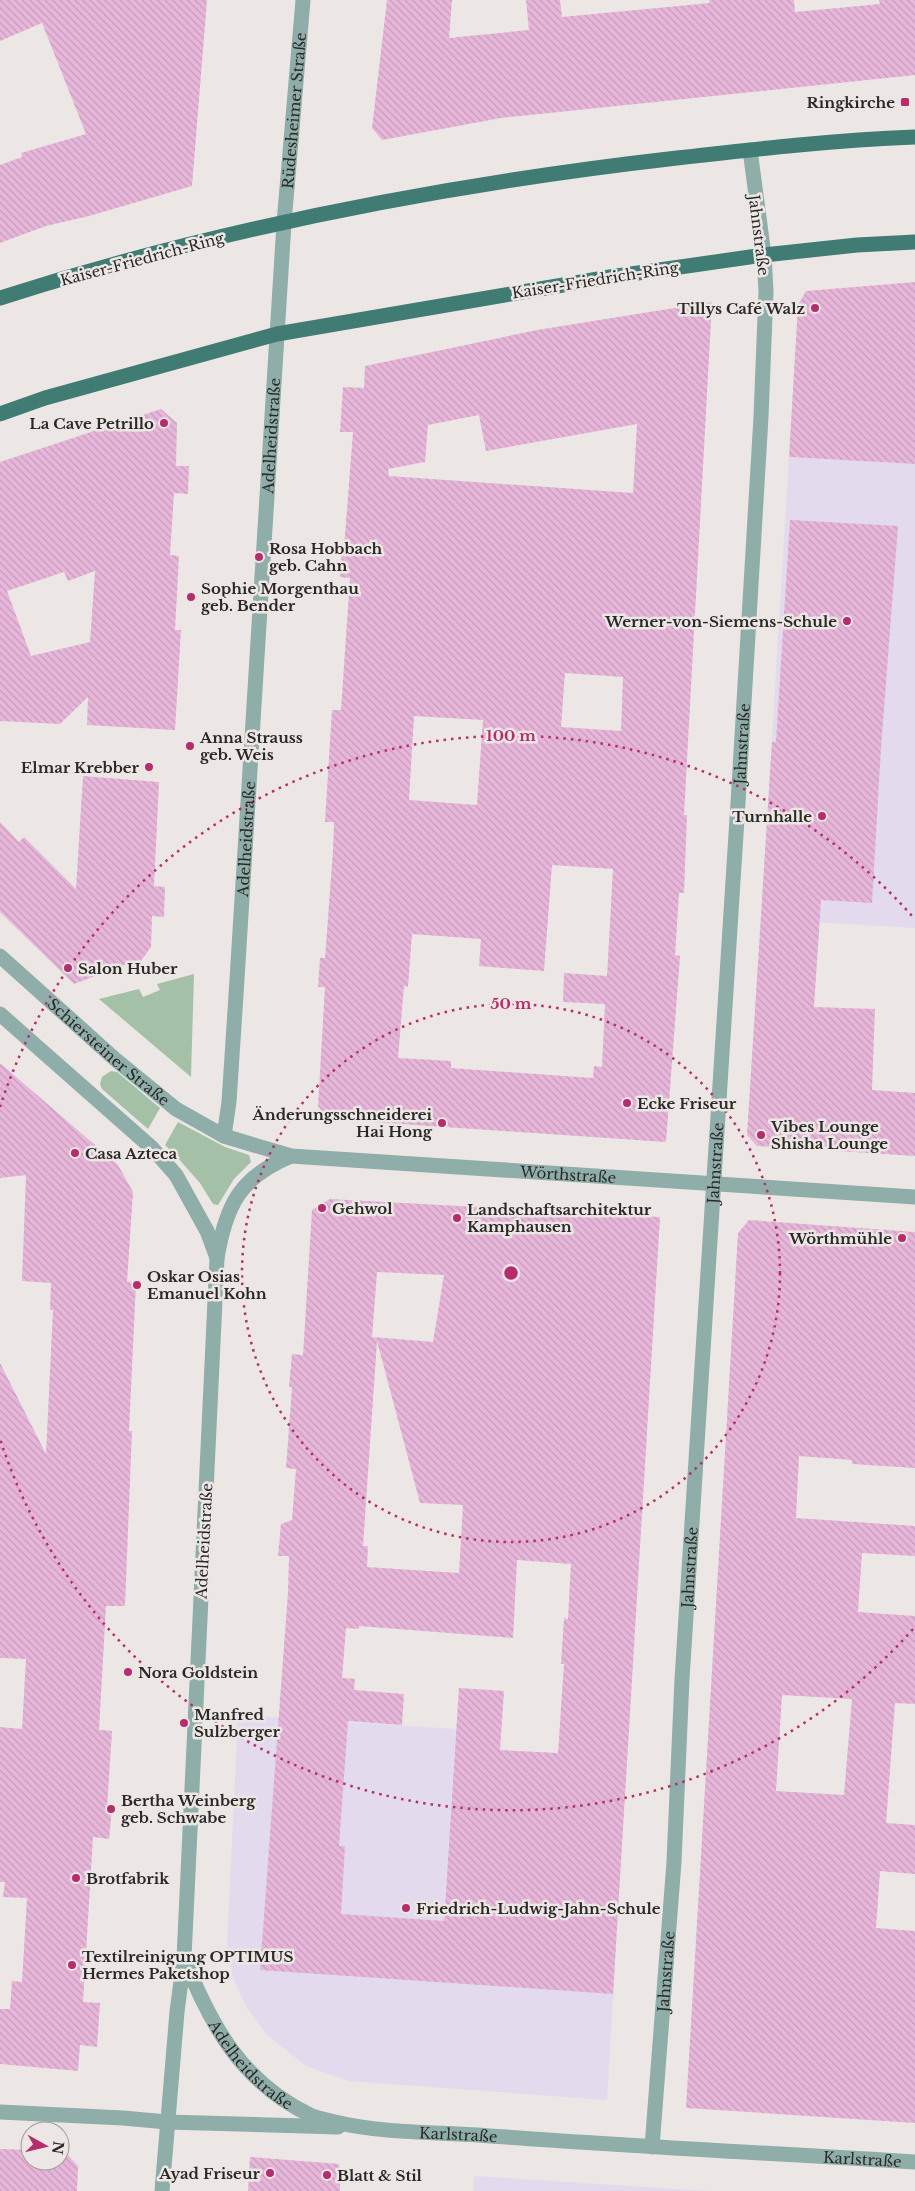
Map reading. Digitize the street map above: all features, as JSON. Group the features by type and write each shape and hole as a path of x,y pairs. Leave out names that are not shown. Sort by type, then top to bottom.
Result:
{"main road":[{"name":"Kaiser-Friedrich-Ring","path":"0,298 124,262 284,223 446,191 581,169 750,150 915,137"},
{"name":"Kaiser-Friedrich-Ring","path":"0,414 45,398 277,334 582,281 764,255 857,245 915,242"}],"street":[{"name":"Rüdesheimer Straße","path":"284,223 303,0"},
{"name":"Jahnstraße","path":"652,2147 674,1862 682,1679 761,417 766,291 764,255 750,150"},
{"path":"277,334 284,223"},
{"name":"Adelheidstraße","path":"224,1136 229,1102 277,334"},
{"name":"Schiersteiner Straße","path":"0,956 116,1060 176,1109 224,1136"},
{"path":"0,1014 152,1148 176,1175 207,1231 217,1258"},
{"name":"Wörthstraße","path":"224,1136 291,1156 915,1197"},
{"name":"Adelheidstraße","path":"162,2191 177,2012 184,1958 217,1258 229,1211 243,1186 270,1165 291,1156"},
{"name":"Adelheidstraße","path":"184,1958 216,2028 230,2051 251,2074 294,2106 314,2117 358,2127"},
{"name":"Karlstraße","path":"0,2112 167,2122 358,2127 652,2147 915,2162"}],"shaded area":[{"name":"Werner-von-Siemens-Schule","path":"789,457 915,464 915,928 761,919"},
{"name":"Friedrich-Ludwig-Jahn-Schule","path":"238,1715 456,1729 445,1899 618,1910 607,2100 349,2081 306,2066 268,2036 247,2008 233,1978 227,1945"},
{"path":"474,2176 708,2191 473,2191"}],"green space":[{"path":"194,974 191,1077 99,999 139,989 143,997 160,990 157,984"},
{"path":"111,1071 117,1072 160,1108 148,1129 102,1089 100,1084 102,1077"},
{"path":"178,1122 225,1147 249,1155 251,1162 234,1179 218,1205 213,1204 200,1183 165,1145"}],"building":[{"path":"0,0 207,0 192,186 89,216 46,226 0,243 0,165 22,157 21,153 86,134 42,23 0,41"},
{"path":"387,0 452,0 449,38 529,30 526,0 560,0 562,17 710,3 709,0 794,0 795,12 880,4 879,0 915,0 915,75 501,118 382,140 372,128"},
{"path":"915,282 915,464 789,457 798,305 806,291"},
{"path":"712,302 684,815 687,815 684,893 679,893 675,955 680,956 666,1142 328,1119 318,1106 325,987 318,987 320,958 325,958 334,822 325,822 332,710 341,710 350,578 340,577 353,432 340,432 343,387 364,388 365,366 537,330","holes":["479,415 486,451 637,424 633,493 389,476 388,469 425,462 428,425","565,673 623,677 621,731 561,727","414,716 483,720 477,805 409,800","552,865 613,869 607,976 564,973 563,1002 605,1004 602,1067 594,1066 593,1078 451,1068 451,1061 398,1058 404,986 408,987 412,934 481,939 479,966 544,971"]},
{"path":"161,409 177,423 176,466 189,466 188,494 174,493 170,555 179,556 175,630 181,630 175,730 87,725 88,697 60,724 0,721 0,462","holes":["95,571 90,642 31,656 7,591 64,572 68,581"]},
{"name":"Werner-von-Siemens-Schule","path":"790,520 898,526 881,748 872,903 821,900 814,1007 875,1009 872,1090 915,1093 915,1156 757,1146 747,1135 772,742 776,742"},
{"path":"83,776 159,782 154,886 165,887 164,917 152,916 151,947 132,973 127,964 74,984 0,912 0,822 19,842 24,837 76,889"},
{"path":"0,1063 118,1165 133,1192 127,1282 136,1283 129,1431 132,1431 125,1606 106,1606 99,1730 112,1731 107,1808 112,1809 109,1839 93,1837 83,2002 100,2003 97,2047 80,2045 78,2071 0,2064 0,2009 10,2009 12,1981 22,1982 27,1898 3,1897 5,1882 0,1882 0,1727 22,1729 26,1659 0,1658 0,1363 46,1454 53,1310 50,1310 51,1283 22,1281 26,1175 0,1178"},
{"path":"330,1199 660,1217 613,1994 260,1970 288,1592 289,1556 278,1556 281,1524 292,1520 296,1469 286,1468 292,1387 289,1387 292,1354 303,1355 312,1210","holes":["377,1272 444,1275 433,1342 372,1337","377,1341 420,1503 463,1505 459,1573 367,1567 368,1546 363,1546","517,1560 571,1564 568,1619 564,1618 561,1664 564,1664 558,1753 500,1750 504,1691 459,1688 444,1921 341,1914 345,1846 339,1846 348,1721 402,1725 404,1694 354,1690 355,1679 342,1678 346,1628 359,1629 359,1626 513,1638"]},
{"path":"749,1220 915,1232 915,1468 852,1464 852,1460 799,1456 796,1518 915,1526 915,1556 862,1553 858,1612 915,1616 915,1704 895,1703 886,1823 915,1825 915,1874 880,1871 876,1928 915,1931 915,2123 686,2108 738,1233","holes":["782,1695 852,1699 844,1795 776,1791"]},
{"path":"0,2149 20,2150 20,2171 70,2171 70,2157 78,2166 77,2191 0,2191"},
{"path":"250,2157 339,2164 340,2191 248,2191"}],"place":[{"name":"Ringkirche","path":"905,102"},
{"name":"Tillys Café Walz","path":"815,308"},
{"name":"La Cave Petrillo","path":"164,423"},
{"name":"Rosa Hobbach geb. Cahn","path":"259,557"},
{"name":"Sophie Morgenthau geb. Bender","path":"191,597"},
{"name":"Werner-von-Siemens-Schule","path":"847,621"},
{"name":"Anna Strauss geb. Weis","path":"190,746"},
{"name":"Elmar Krebber","path":"149,767"},
{"name":"Turnhalle","path":"822,816"},
{"name":"Salon Huber","path":"68,968"},
{"name":"Ecke Friseur","path":"627,1103"},
{"name":"Änderungsschneiderei Hai Hong","path":"442,1123"},
{"name":"Vibes Lounge Shisha Lounge","path":"761,1135"},
{"name":"Casa Azteca","path":"75,1153"},
{"name":"Gehwol","path":"322,1208"},
{"name":"Landschaftsarchitektur Kamphausen","path":"457,1218"},
{"name":"Wörthmühle","path":"902,1238"},
{"name":"Oskar Osias Emanuel Kohn","path":"137,1285"},
{"name":"Nora Goldstein","path":"128,1672"},
{"name":"Manfred Sulzberger","path":"184,1723"},
{"name":"Bertha Weinberg geb. Schwabe","path":"111,1809"},
{"name":"Brotfabrik","path":"76,1878"},
{"name":"Friedrich-Ludwig-Jahn-Schule","path":"406,1908"},
{"name":"Textilreinigung OPTIMUS Hermes Paketshop","path":"72,1965"},
{"name":"Ayad Friseur","path":"270,2173"},
{"name":"Blatt & Stil","path":"327,2175"}]}
